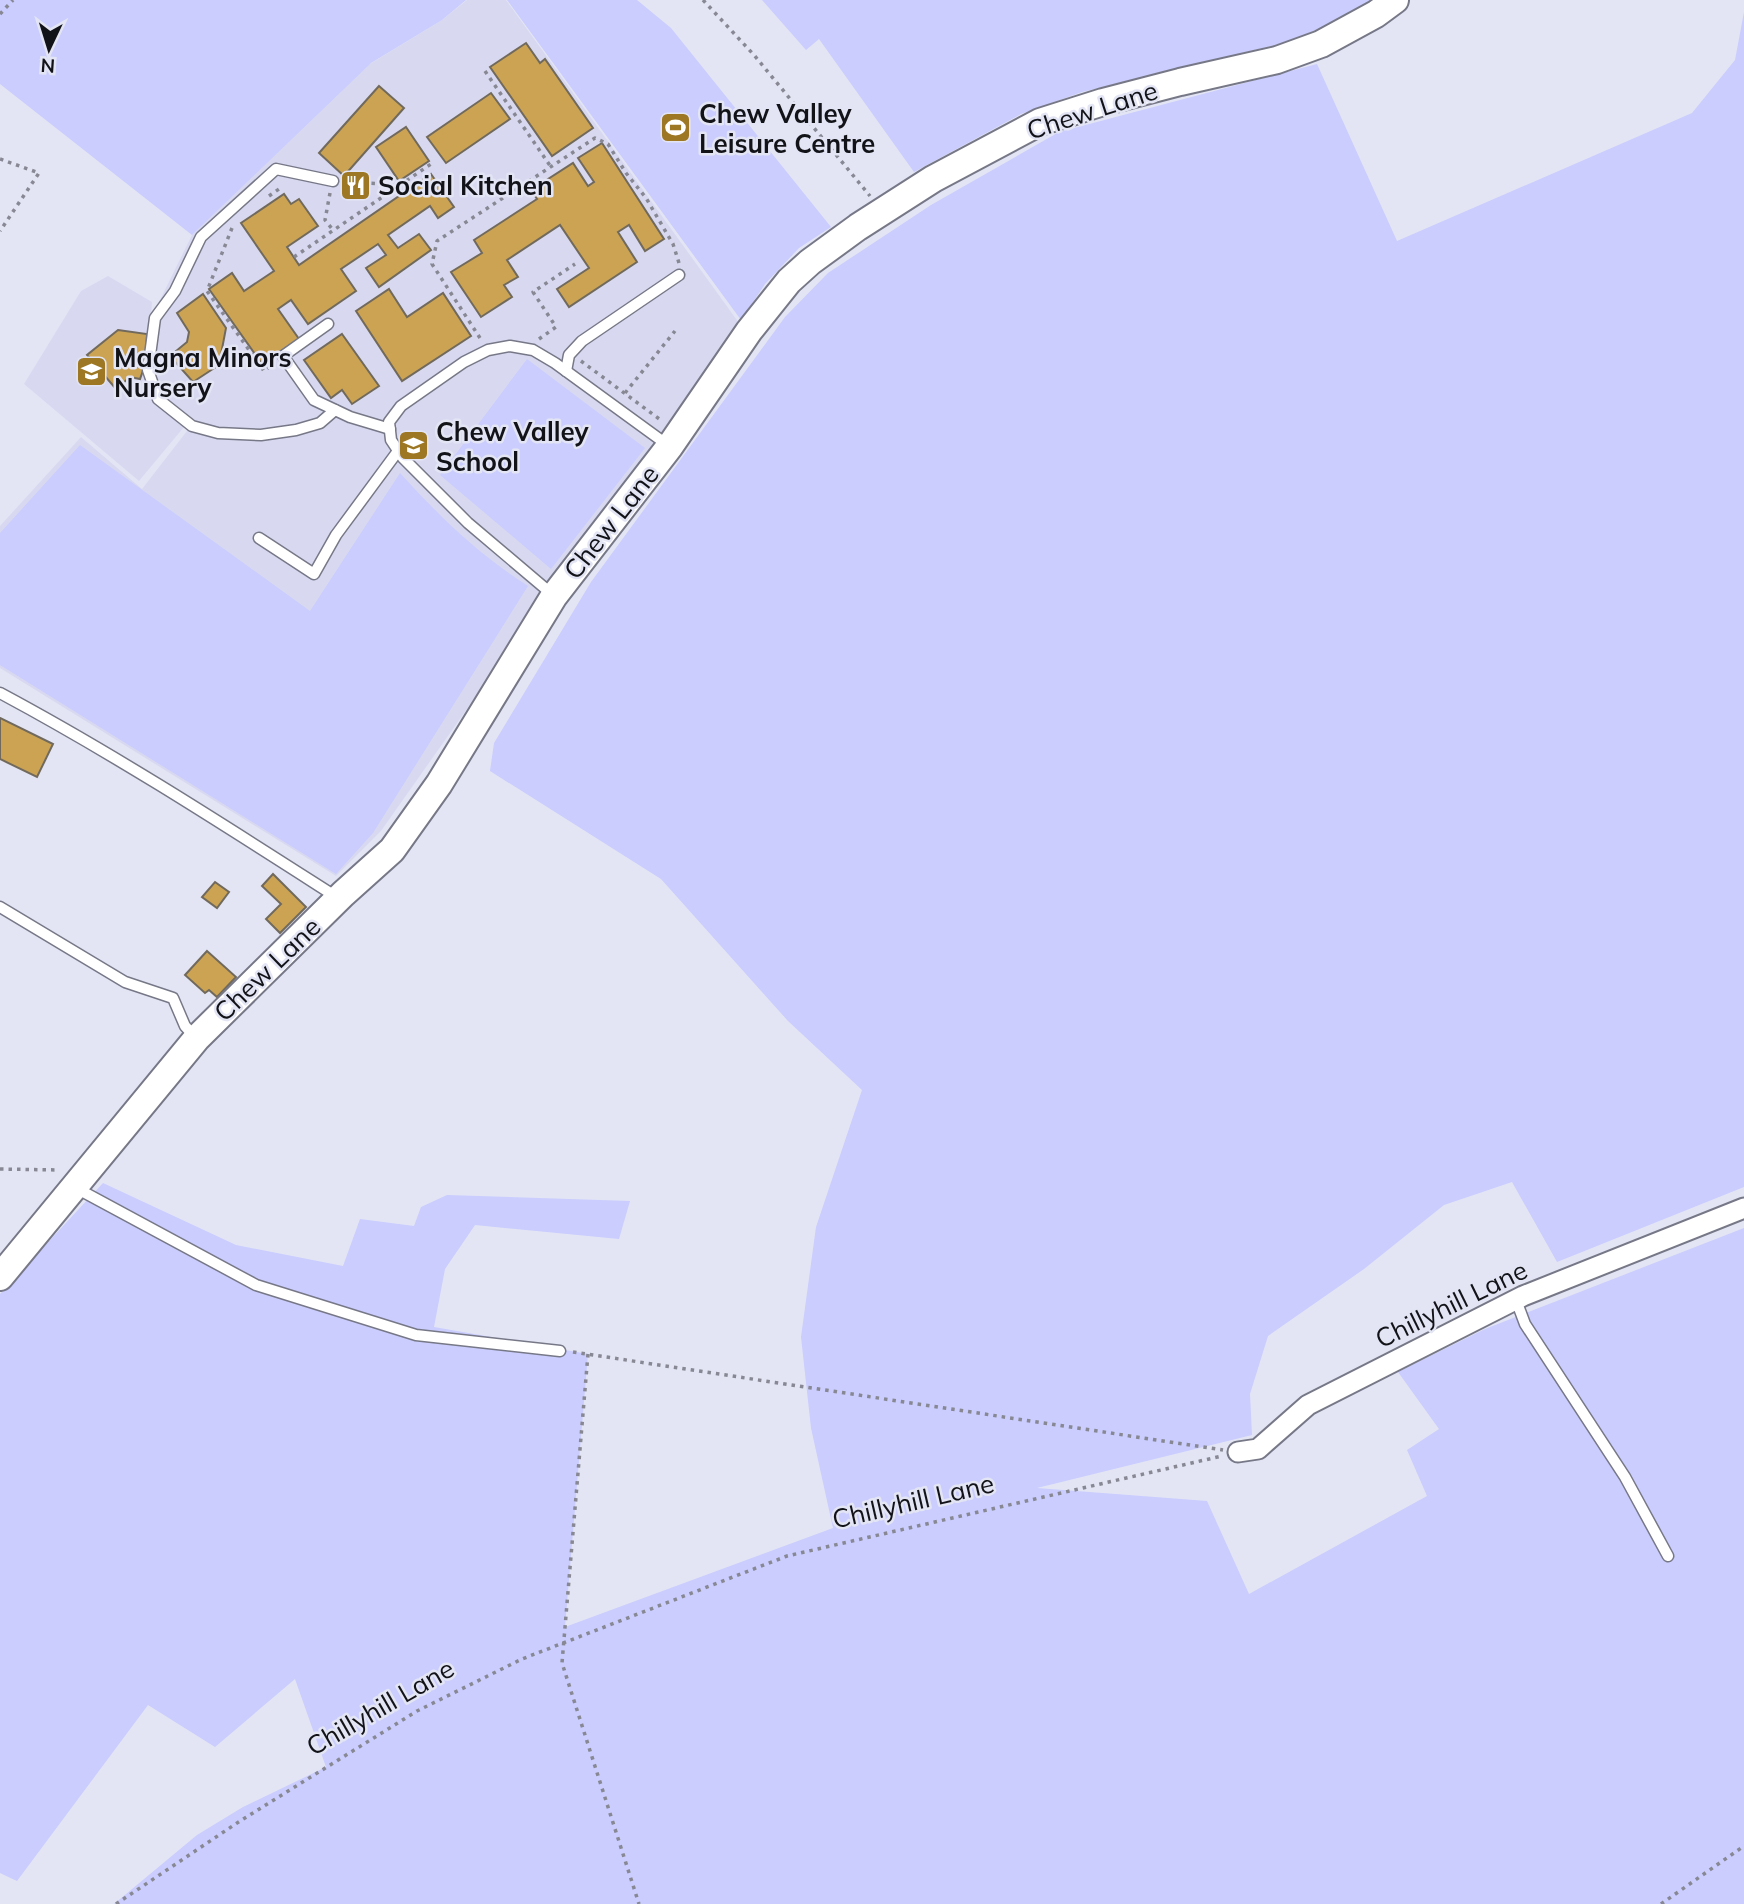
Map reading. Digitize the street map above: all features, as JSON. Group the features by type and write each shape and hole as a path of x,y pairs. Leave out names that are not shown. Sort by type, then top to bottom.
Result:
{"main road":[{"name":"Chew Lane","path":"0,1277 197,1038 339,898 392,850 439,784 554,596 674,440 749,331 789,281 810,262 933,179 1041,122 1103,102 1277,60 1321,44 1376,14 1395,0"}],"street":[{"name":"Chillyhill Lane","path":"1238,1452 1258,1449 1308,1405 1516,1300 1744,1208"}],"lane":[{"path":"332,181 276,169 201,237 176,291 155,318 148,370 158,400 192,426 218,433 261,435 296,430 320,423 335,410"},
{"path":"566,371 571,354 582,341 679,275"},
{"path":"328,324 283,356 314,400 390,429"},
{"path":"554,596 468,523 398,451 391,440 389,422 401,406 464,362 488,350 510,346 533,350 674,440"},
{"path":"259,538 314,574 336,535 398,451"},
{"path":"0,693 58,724 179,797 339,898"},
{"path":"0,907 125,982 173,999 185,1026 197,1038"},
{"path":"79,1179 256,1285 416,1335 560,1350"},
{"path":"1516,1300 1525,1324 1625,1477 1668,1556"}],"path":[{"path":"0,14 13,0"},
{"path":"703,0 754,55 882,212"},
{"path":"485,71 551,167"},
{"path":"488,350 432,264 437,241 595,138 608,144 623,172 664,227 679,259 679,275"},
{"path":"0,159 38,173 0,231"},
{"path":"293,257 431,164"},
{"path":"333,230 325,220 332,181 386,184 395,189"},
{"path":"268,197 279,189"},
{"path":"236,219 207,291 264,371 283,356"},
{"path":"658,228 664,227"},
{"path":"533,350 537,341 556,327 533,292 575,264"},
{"path":"625,393 675,331"},
{"path":"571,354 625,393 674,440"},
{"path":"0,1169 79,1179"},
{"path":"560,1350 1238,1452"},
{"path":"587,1354 562,1663 639,1904"},
{"name":"Chillyhill Lane","path":"116,1904 240,1821 417,1711 522,1659 787,1556 1238,1452"},
{"path":"1661,1904 1744,1846"}],"shaded area":[{"path":"0,0 466,0 442,20 371,63 192,235 0,84"},
{"name":"Chew Valley School","path":"467,0 506,0 739,323 381,831 336,876 0,668 0,526 81,437 142,489 187,431 153,383 154,399 184,427 139,481 24,384 81,291 108,276 152,302 148,359 152,378 158,304 192,235 365,67 442,20"},
{"name":"Chew Valley Leisure Centre","path":"507,0 637,0 671,28 831,227 799,248 765,284 741,320"},
{"path":"762,0 1383,0 1352,16 1283,43 1082,92 1021,114 914,172 819,39 806,50"},
{"path":"1744,12 1744,1187 1557,1262 1512,1182 1444,1205 1364,1269 1268,1336 1250,1394 1252,1435 1037,1488 1207,1501 1249,1594 1427,1496 1407,1450 1439,1429 1398,1372 1485,1329 1744,1228 1744,1904 114,1904 197,1835 243,1807 326,1767 295,1679 215,1747 148,1705 17,1881 0,1873 0,1294 103,1183 236,1245 343,1266 360,1219 414,1226 421,1207 447,1195 630,1201 619,1239 475,1225 445,1269 434,1327 588,1354 565,1627 833,1528 811,1428 801,1337 816,1227 862,1090 788,1021 661,879 490,771 494,743 591,582 785,317 828,273 931,205 1059,132 1317,64 1397,241 1692,113 1735,60"},
{"path":"527,359 645,448 551,569 440,475"},
{"path":"80,445 310,611 400,473 460,534 528,586 373,833 336,874 0,665 0,533"}],"building":[{"path":"526,43 540,63 545,59 593,128 552,156 490,67"},
{"path":"379,86 404,108 344,176 319,153"},
{"path":"491,93 510,119 446,163 427,137"},
{"path":"406,127 429,161 399,181 376,147"},
{"path":"602,143 664,239 645,251 629,225 618,232 637,262 569,307 557,289 589,268 560,225 507,260 518,277 504,285 512,297 481,317 451,272 482,253 474,240 537,199 531,190 573,163 588,186 594,182 578,158"},
{"path":"431,174 454,207 438,218 430,206 388,235 398,248 419,234 431,250 379,287 366,268 386,255 378,244 341,269 356,291 308,324 291,300 278,309 299,339 262,364 209,289 232,273 244,291 274,271 241,223 284,194 291,204 299,199 318,226 287,247 299,265"},
{"path":"389,289 407,317 443,293 471,336 402,381 356,311"},
{"path":"203,294 226,328 219,365 193,382 170,356 187,342 189,332 177,313"},
{"path":"118,330 147,334 146,362 140,379 130,377 116,389 87,355"},
{"path":"342,334 379,386 352,404 342,390 331,398 304,360"},
{"path":"0,718 53,744 37,777 0,759"},
{"path":"273,874 306,907 280,933 266,919 281,904 262,886"},
{"path":"215,882 229,892 217,908 202,897"},
{"path":"207,951 236,977 217,997 209,990 205,993 185,975"}],"place":[{"name":"Chew Valley Leisure Centre","path":"676,128"},
{"name":"Social Kitchen","path":"355,185"},
{"name":"Magna Minors Nursery","path":"91,372"},
{"name":"Chew Valley School","path":"413,446"}]}
